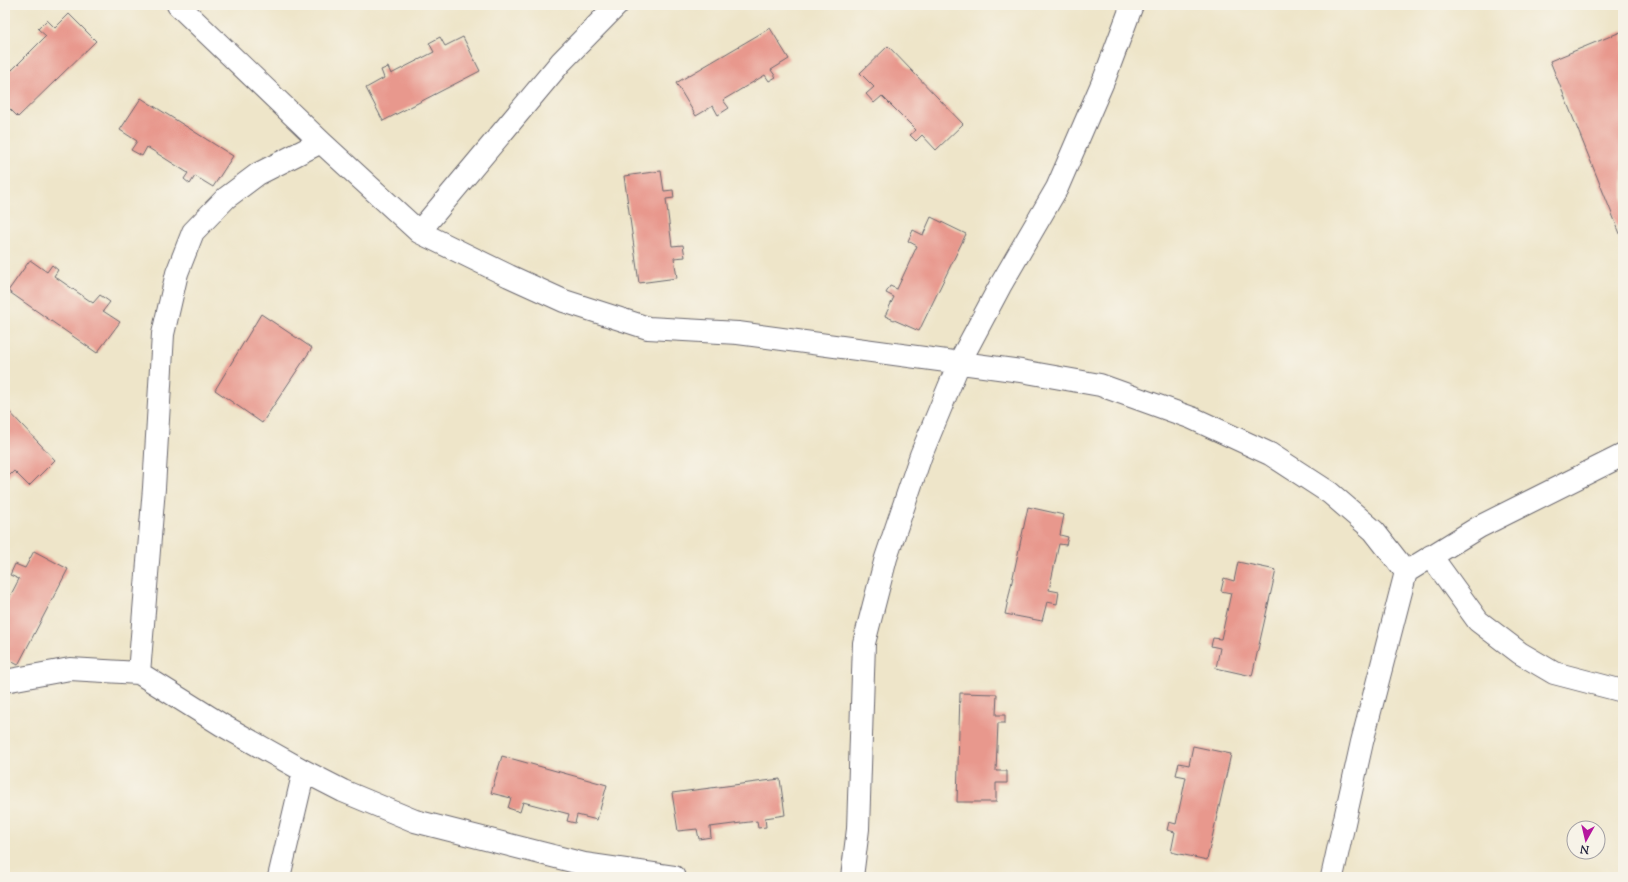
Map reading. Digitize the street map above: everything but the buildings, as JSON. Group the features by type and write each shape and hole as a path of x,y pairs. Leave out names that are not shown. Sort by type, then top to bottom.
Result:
{"lane":[{"path":"178,5 321,142 419,232 564,301 648,328 738,333 1021,371 1100,385 1207,424 1270,454 1330,493 1374,532 1406,572"},
{"path":"419,232 561,62 617,5"},
{"path":"852,877 858,829 864,643 886,558 921,455 959,363 1000,286 1057,188 1105,77 1132,5"},
{"path":"139,673 154,488 163,334 177,273 193,232 226,198 258,174 321,142"},
{"path":"1332,877 1362,742 1406,572 1479,527 1623,455"},
{"path":"1431,556 1478,621 1520,653 1554,673 1623,691"},
{"path":"5,681 70,670 139,673 222,725 304,771 343,791 415,822 584,864 674,877"},
{"path":"279,877 304,771"}]}
